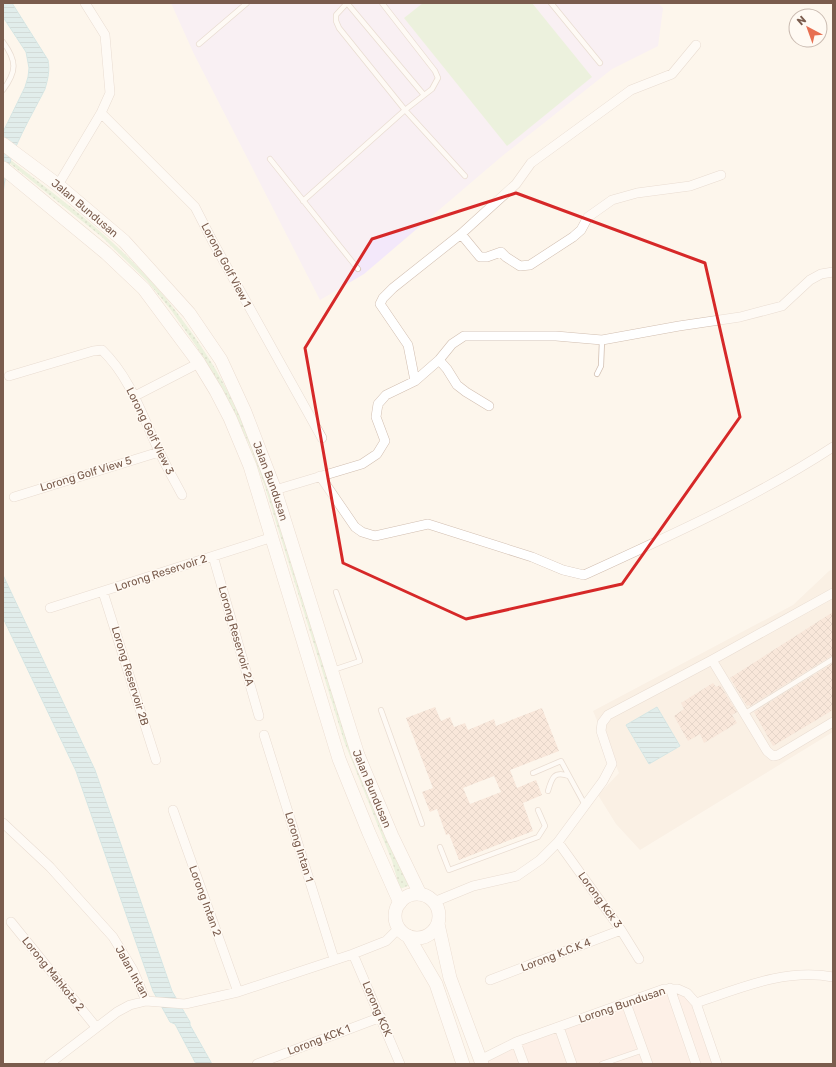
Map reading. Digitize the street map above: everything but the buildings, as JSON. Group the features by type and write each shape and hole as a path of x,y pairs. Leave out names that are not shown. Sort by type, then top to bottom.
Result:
{"main road":[{"name":"Jalan Bundusan","path":"3,144 58,184 124,241 189,313 221,360 245,412 275,490 358,755 392,836 420,894"},
{"name":"Jalan Bundusan","path":"3,168 106,253 144,289 198,363 216,391 250,466 340,759 369,833 400,903"},
{"path":"463,1064 436,984 403,932 395,915 400,903 412,895 420,894 430,898 434,902 439,912 438,924 450,978 481,1062"},
{"path":"403,932 415,938 422,938 429,935 438,924"}],"street":[{"path":"58,184 101,113 110,93 105,35 85,3"},
{"path":"415,381 408,345 380,304 383,298 393,288 461,234 516,184 531,163 631,90 672,74 696,45"},
{"name":"Lorong Golf View 1","path":"101,113 195,207 322,438"},
{"path":"461,234 480,257 487,258 501,252 520,266 530,265 573,238 581,230 588,217 612,200 637,193 690,186 721,176"},
{"path":"275,490 362,464 377,454 385,441 376,417 378,404 386,395 415,381 439,360 452,344 464,336 556,336 602,340 740,317 782,306 810,280 821,274 833,272"},
{"name":"Lorong Golf View 3","path":"9,376 93,351 102,350 113,361 135,396 159,452 182,494"},
{"path":"439,360 452,376 457,386 489,406"},
{"path":"135,396 198,363"},
{"path":"320,476 354,527 362,532 375,536 428,524 532,556 563,570 584,575 687,528 738,502 805,465 833,447"},
{"name":"Lorong Golf View 5","path":"14,497 159,452"},
{"name":"Lorong Reservoir 2","path":"50,608 273,537"},
{"name":"Lorong Reservoir 2A","path":"213,556 259,716"},
{"name":"Lorong Reservoir 2B","path":"103,592 156,760"},
{"path":"434,902 473,886 517,876 540,860 558,842 603,781 612,764 601,732 602,723 608,715 712,660 833,593"},
{"path":"712,660 767,751 773,756 778,755 833,722"},
{"name":"Lorong Intan 1","path":"264,735 334,960"},
{"name":"Lorong Intan 2","path":"172,810 238,992"},
{"name":"Jalan Intan","path":"3,823 50,867 112,937 151,1001 185,1004 238,992 353,954 386,941 403,932"},
{"name":"Lorong Kck 3","path":"558,842 622,930 639,959"},
{"name":"Lorong Mahkota 2","path":"11,922 96,1027"},
{"name":"Lorong K.C.K 4","path":"490,980 622,930"},
{"name":"Lorong KCK","path":"353,954 400,1064"},
{"path":"717,1064 696,1003 774,978 804,974 833,977"},
{"path":"670,988 696,1064"},
{"name":"Lorong Bundusan","path":"481,1062 516,1042 670,988 678,989 687,993 696,1003"},
{"path":"49,1064 123,1008 130,1005 151,1001"},
{"path":"626,1003 648,1064"},
{"name":"Lorong KCK 1","path":"258,1064 381,1017"},
{"path":"559,1027 572,1064"},
{"path":"516,1042 524,1064"}],"lane":[{"path":"199,44 247,3"},
{"path":"424,95 347,3 336,15 336,21 339,28 405,110 465,176"},
{"path":"303,201 405,110 432,89 438,78 435,71 382,3"},
{"path":"551,3 600,63"},
{"path":"3,42 13,56 14,62 12,76 3,90"},
{"path":"270,159 358,270"},
{"path":"597,374 601,366 602,340"},
{"path":"331,671 360,661 336,592"},
{"path":"744,714 833,659"},
{"path":"381,710 422,824"},
{"path":"533,773 561,761 585,805"},
{"path":"548,791 552,778 556,775 562,774 569,776"},
{"path":"440,847 449,870 538,837 545,826 538,810"},
{"path":"602,1064 643,1050"}],"highlighted area":[{"path":"516,193 705,263 740,417 622,584 466,619 343,563 305,348 372,239"}],"shaded area":[{"path":"171,3 658,3 663,8 658,46 612,69 501,157 364,274 320,300 194,54"},
{"path":"833,569 833,732 640,850 616,824 598,795 619,773 593,711 793,605"},
{"path":"664,989 687,993 717,1064 482,1064 516,1042"}],"green space":[{"path":"423,3 532,3 592,77 507,146 404,18"},
{"path":"3,154 94,226 137,266 157,287 184,321 223,382 245,427 268,483 293,566 413,884 400,889 392,861 344,741 265,487 249,444 216,378 171,310 147,281 102,237 3,158"}],"water":[{"path":"3,3 12,3 48,60 49,67 45,89 18,141 8,169 4,183 3,197 3,132 25,87 29,68 26,52 3,17"},
{"path":"3,575 95,770 172,991 212,1064 196,1064 175,1024 170,1022 153,991 76,771 3,618"},
{"path":"657,707 680,746 649,764 626,725"}]}
